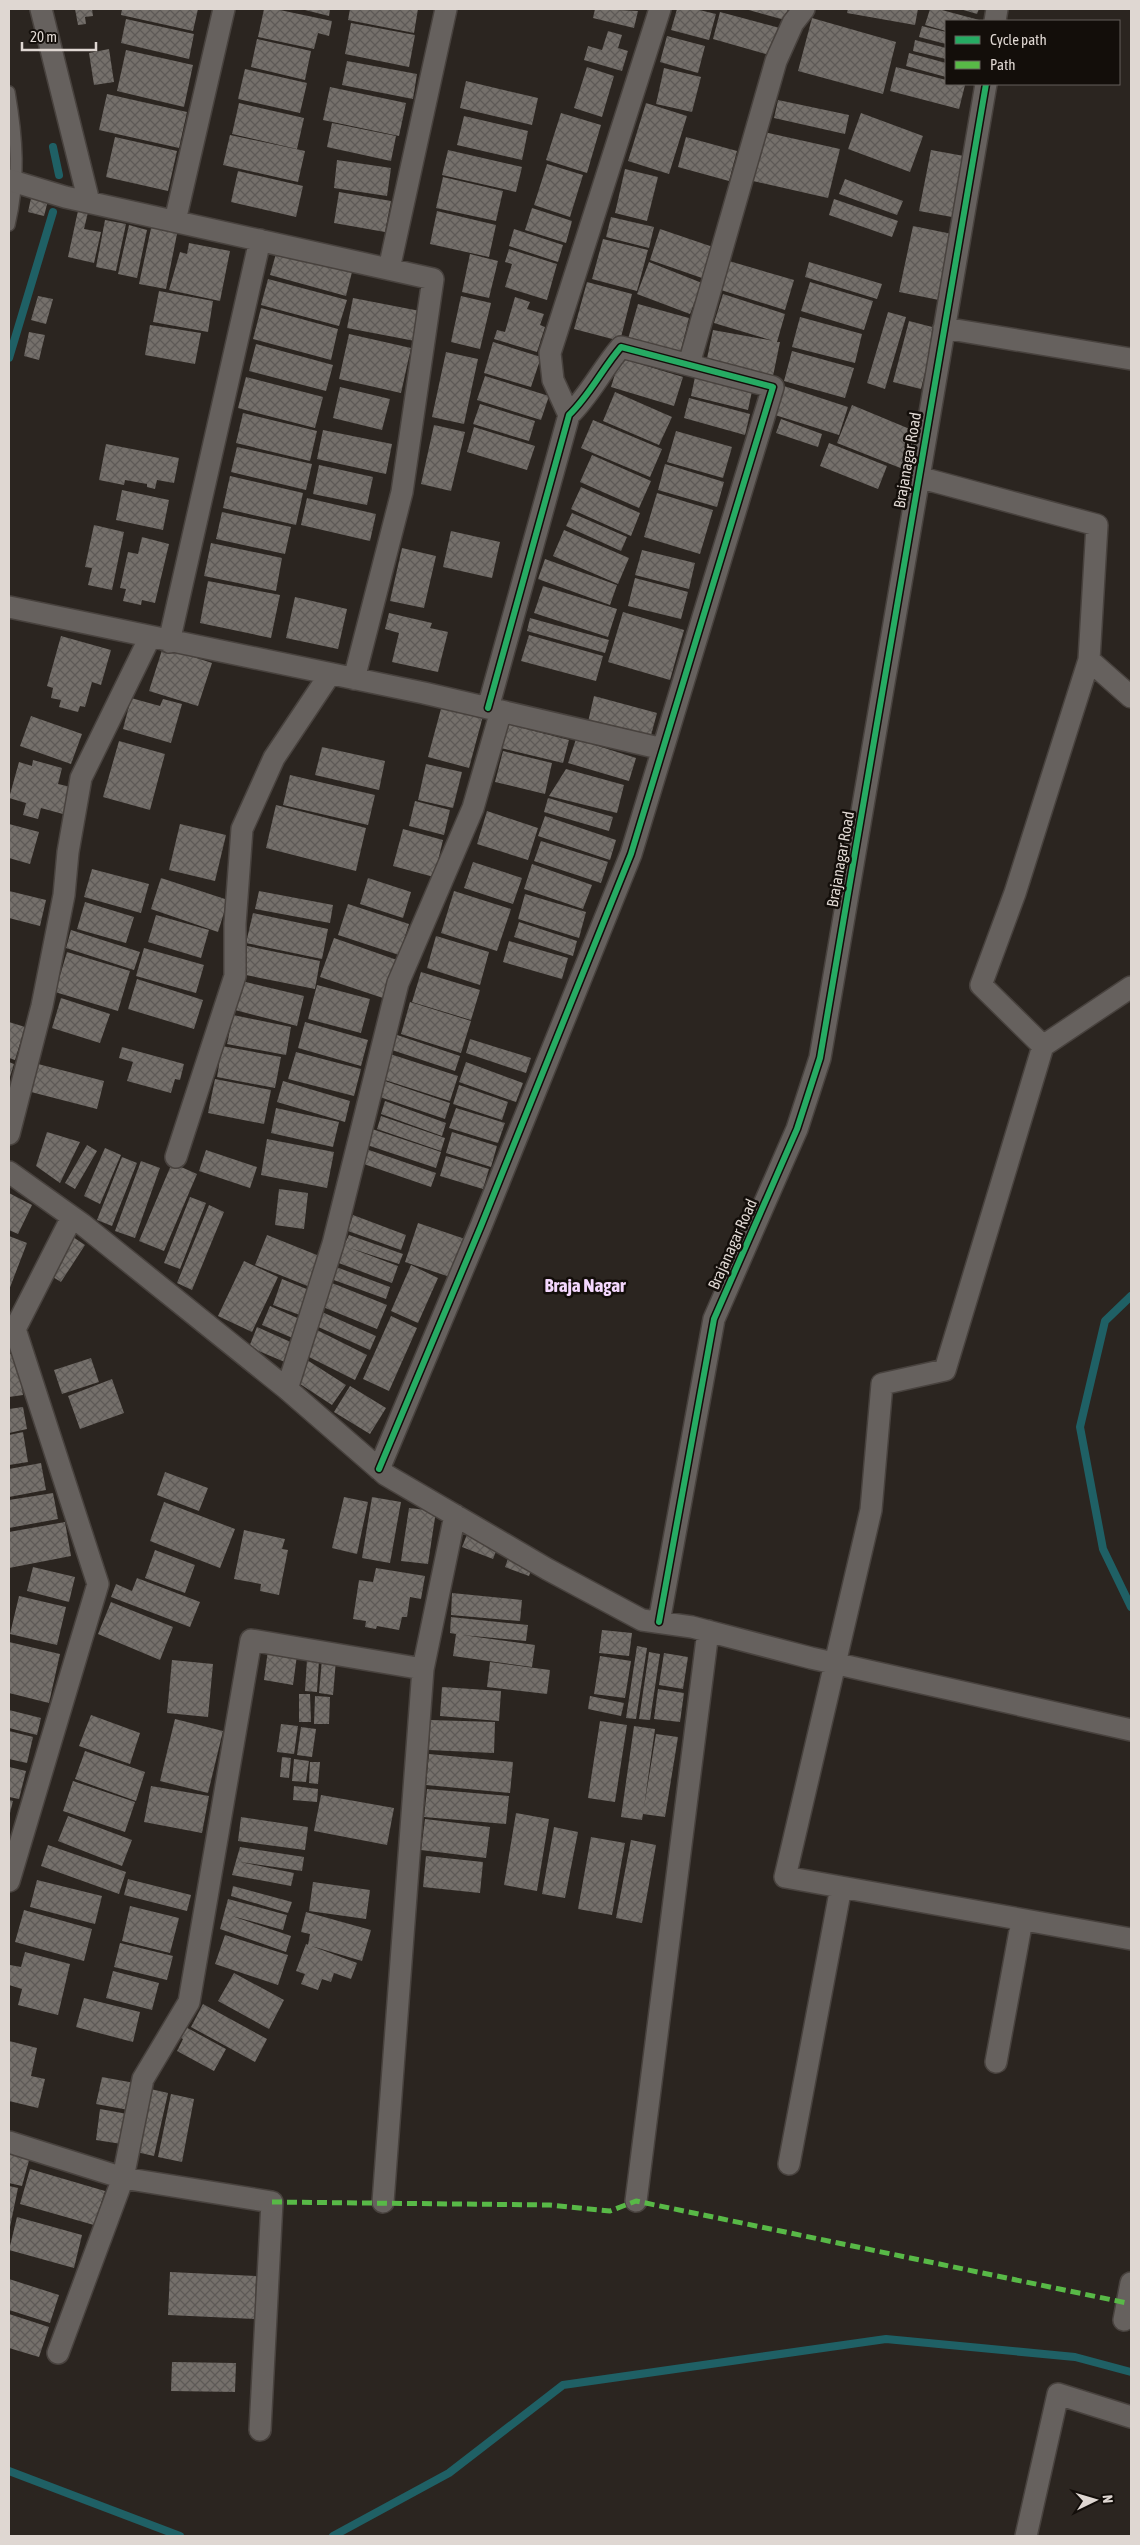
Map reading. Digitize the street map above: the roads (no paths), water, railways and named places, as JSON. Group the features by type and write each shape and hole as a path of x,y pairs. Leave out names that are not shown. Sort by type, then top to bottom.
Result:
{"street":[{"path":"41,9 88,202"},
{"path":"175,221 224,9"},
{"path":"389,269 446,9"},
{"path":"569,415 553,380 550,353 660,9"},
{"path":"689,364 776,60 794,23 804,9"},
{"name":"Brajanagar Road","path":"660,1622 714,1319 797,1129 820,1058 986,85"},
{"path":"13,181 88,202 433,279 402,492 354,679"},
{"path":"9,1134 42,1006 64,895 68,852 81,778 159,640 260,240"},
{"path":"944,328 1131,359"},
{"path":"287,1390 333,1244 398,983 473,808 494,710 569,415 584,401 609,360 621,347 773,387 631,854 482,1226 379,1469"},
{"path":"918,477 1097,525 1089,660 1015,893 981,985 1044,1046"},
{"path":"9,607 159,640 354,679 663,749"},
{"path":"1089,660 1131,697"},
{"path":"176,1157 235,976 235,924 242,829 274,758 330,674"},
{"path":"1131,987 1044,1046 945,1370 882,1384 871,1510 785,1877 1131,1939"},
{"path":"9,1172 72,1217 287,1390 379,1469 547,1569 642,1620 708,1631 836,1664 1131,1730"},
{"path":"9,1881 98,1584 14,1344 15,1329 72,1217"},
{"path":"383,2202 423,1669 455,1515"},
{"path":"636,2200 708,1631"},
{"path":"58,2353 123,2178 143,2078 189,2002 251,1640 423,1669"},
{"path":"789,2164 841,1887"},
{"path":"996,2062 1022,1920"},
{"path":"9,2142 123,2178 272,2202 260,2430"},
{"path":"1124,2320 1131,2283"},
{"path":"1026,2536 1058,2394 1131,2417"}],"lane":[{"path":"9,92 18,152 9,225"}],"waterway":[{"path":"53,147 59,175"},
{"path":"9,358 53,212"},
{"path":"1131,1296 1105,1321 1080,1427 1103,1549 1131,1607"},
{"path":"333,2536 449,2473 563,2385 886,2339 1075,2357 1131,2372"},
{"path":"9,2471 180,2536"}],"district":[{"name":"Braja Nagar","path":"585,1285"}]}
